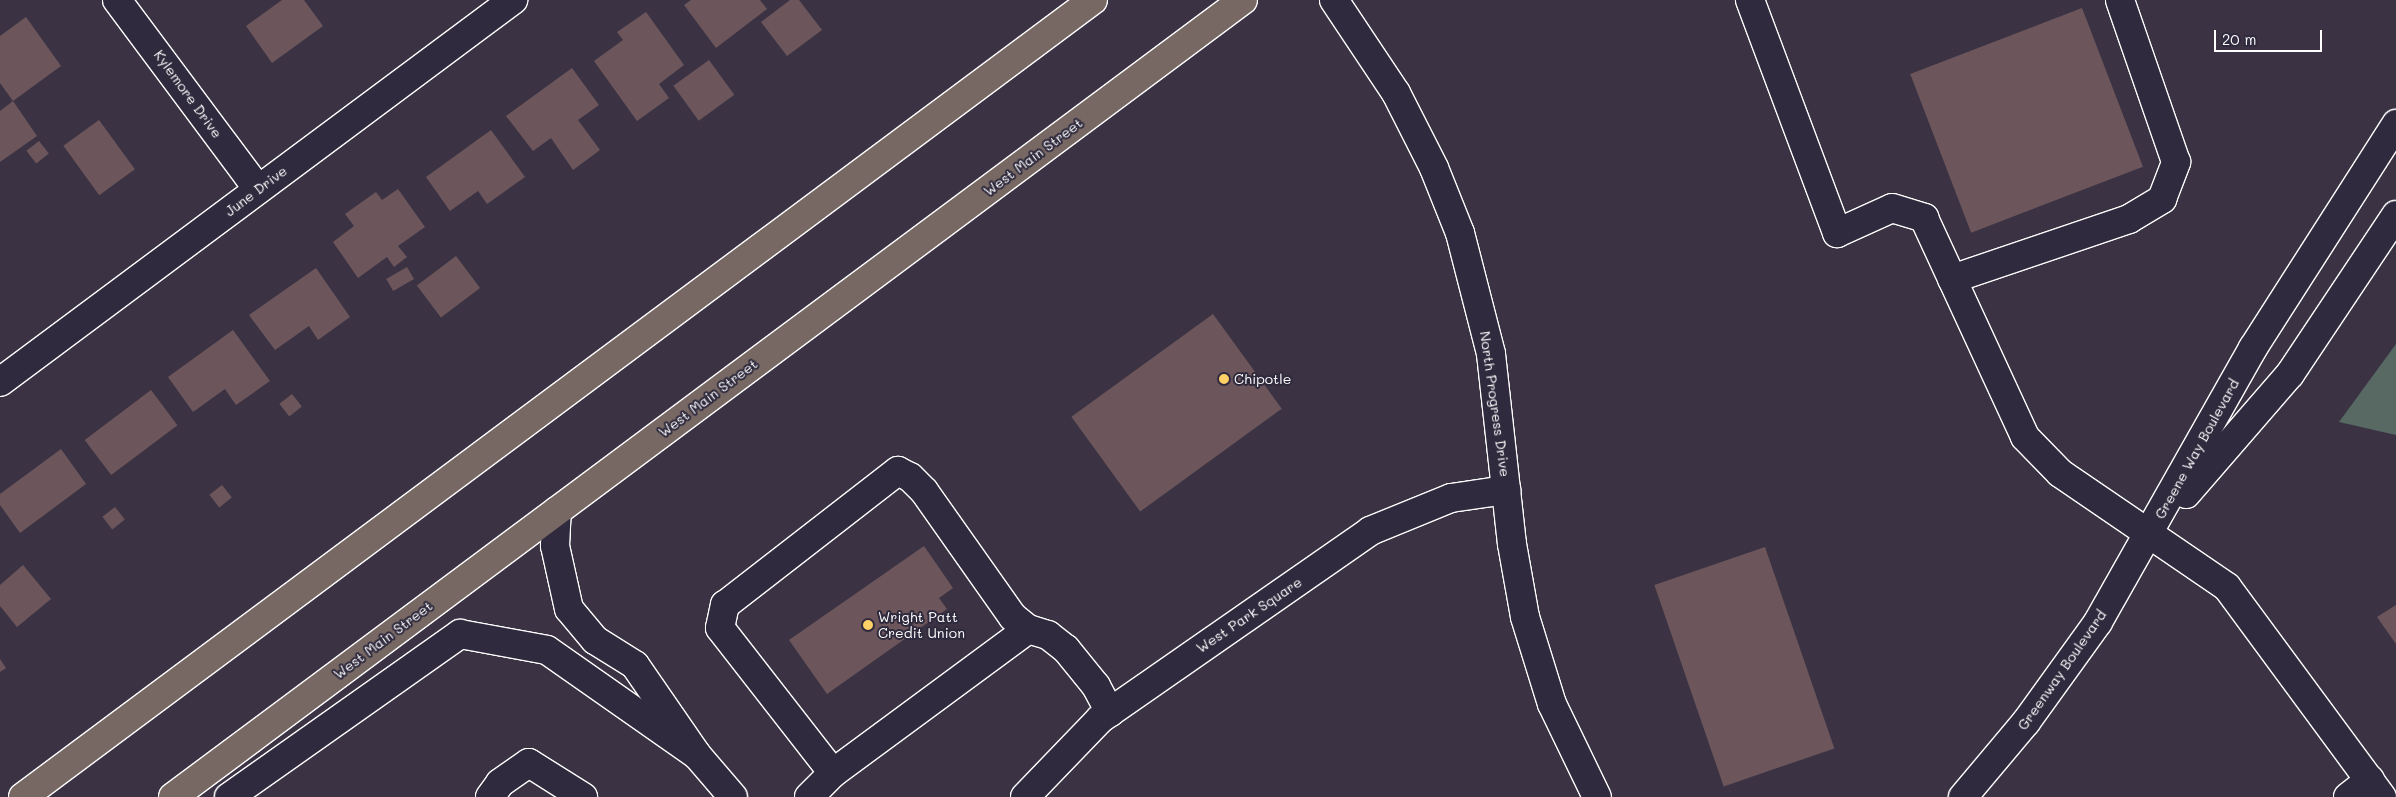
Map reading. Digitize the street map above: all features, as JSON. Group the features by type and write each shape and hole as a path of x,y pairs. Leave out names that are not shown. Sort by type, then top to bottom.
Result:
{"main road":[{"path":"24,797 1093,0"},
{"name":"West Main Street","path":"173,797 1243,0"}],"street":[{"name":"Kylemore Drive","path":"117,0 258,190"},
{"name":"June Drive","path":"0,382 513,0"},
{"name":"North Progress Drive","path":"1334,0 1396,93 1434,168 1460,233 1491,354 1506,490 1525,617 1552,704 1597,797"},
{"path":"1750,0 1837,233 1892,208 1924,218 2025,438 2060,473 2227,586 2376,789 2348,797"},
{"path":"1952,279 2129,219 2162,199 2176,162 2120,0"},
{"name":"Greene Way Boulevard","path":"2150,534 2253,348 2396,124"},
{"name":"Greene Way Boulevard","path":"2150,534 2290,374 2396,215"},
{"path":"832,773 720,628 725,606 898,471 910,477 924,491 1013,616 1028,629 1048,635 1066,649 1096,686 1110,712"},
{"name":"West Park Square","path":"1025,797 1110,712 1370,531 1451,498 1506,490"},
{"path":"557,511 555,546 569,609 595,640 635,665 697,755 733,797"},
{"name":"Greenway Boulevard","path":"1963,797 2026,722 2093,630 2150,534"},
{"path":"809,797 832,773 1028,629"},
{"path":"229,797 460,634 547,650 697,755"},
{"path":"490,797 500,783 529,763 584,797"}],"green space":[{"path":"2396,344 2396,435 2339,422"}],"building":[{"path":"282,0 304,0 323,26 272,63 246,26"},
{"path":"691,0 760,0 767,9 716,48 684,5"},
{"path":"790,0 799,0 822,30 787,56 761,22"},
{"path":"2082,8 2143,167 1971,233 1910,74"},
{"path":"646,12 684,65 659,84 669,98 637,121 594,61 623,40 617,32"},
{"path":"26,17 61,66 13,101 0,83 0,36"},
{"path":"709,60 734,95 699,121 673,86"},
{"path":"572,68 599,105 578,120 600,150 573,170 551,138 533,151 506,116"},
{"path":"13,101 37,136 0,162 0,111"},
{"path":"99,120 135,169 99,195 63,146"},
{"path":"491,130 525,177 487,204 478,191 450,211 426,177"},
{"path":"39,141 49,154 36,163 26,151"},
{"path":"398,189 425,227 398,246 407,257 394,267 387,257 358,278 333,242 354,226 345,214 376,192 382,200"},
{"path":"456,256 480,288 441,317 417,285"},
{"path":"407,267 414,279 393,291 386,279"},
{"path":"316,268 350,317 318,340 309,326 275,350 249,315"},
{"path":"1213,314 1282,409 1140,512 1071,417"},
{"path":"233,330 270,381 236,405 225,389 193,412 168,377"},
{"path":"151,390 177,425 111,475 85,440"},
{"path":"292,394 302,407 289,416 279,404"},
{"path":"61,449 86,484 20,533 0,505 0,494"},
{"path":"222,485 232,498 219,507 209,495"},
{"path":"115,507 125,520 112,529 102,517"},
{"name":"Wright Patt Credit Union","path":"924,546 953,588 939,598 947,609 827,694 789,640"},
{"path":"1765,547 1834,748 1724,786 1654,585"},
{"path":"23,565 51,599 17,627 0,606 0,585"},
{"path":"2396,605 2396,644 2377,617"},
{"path":"0,659 6,668 0,672"}],"place":[{"name":"Chipotle","path":"1224,379"},
{"name":"Wright Patt Credit Union","path":"868,625"}]}
